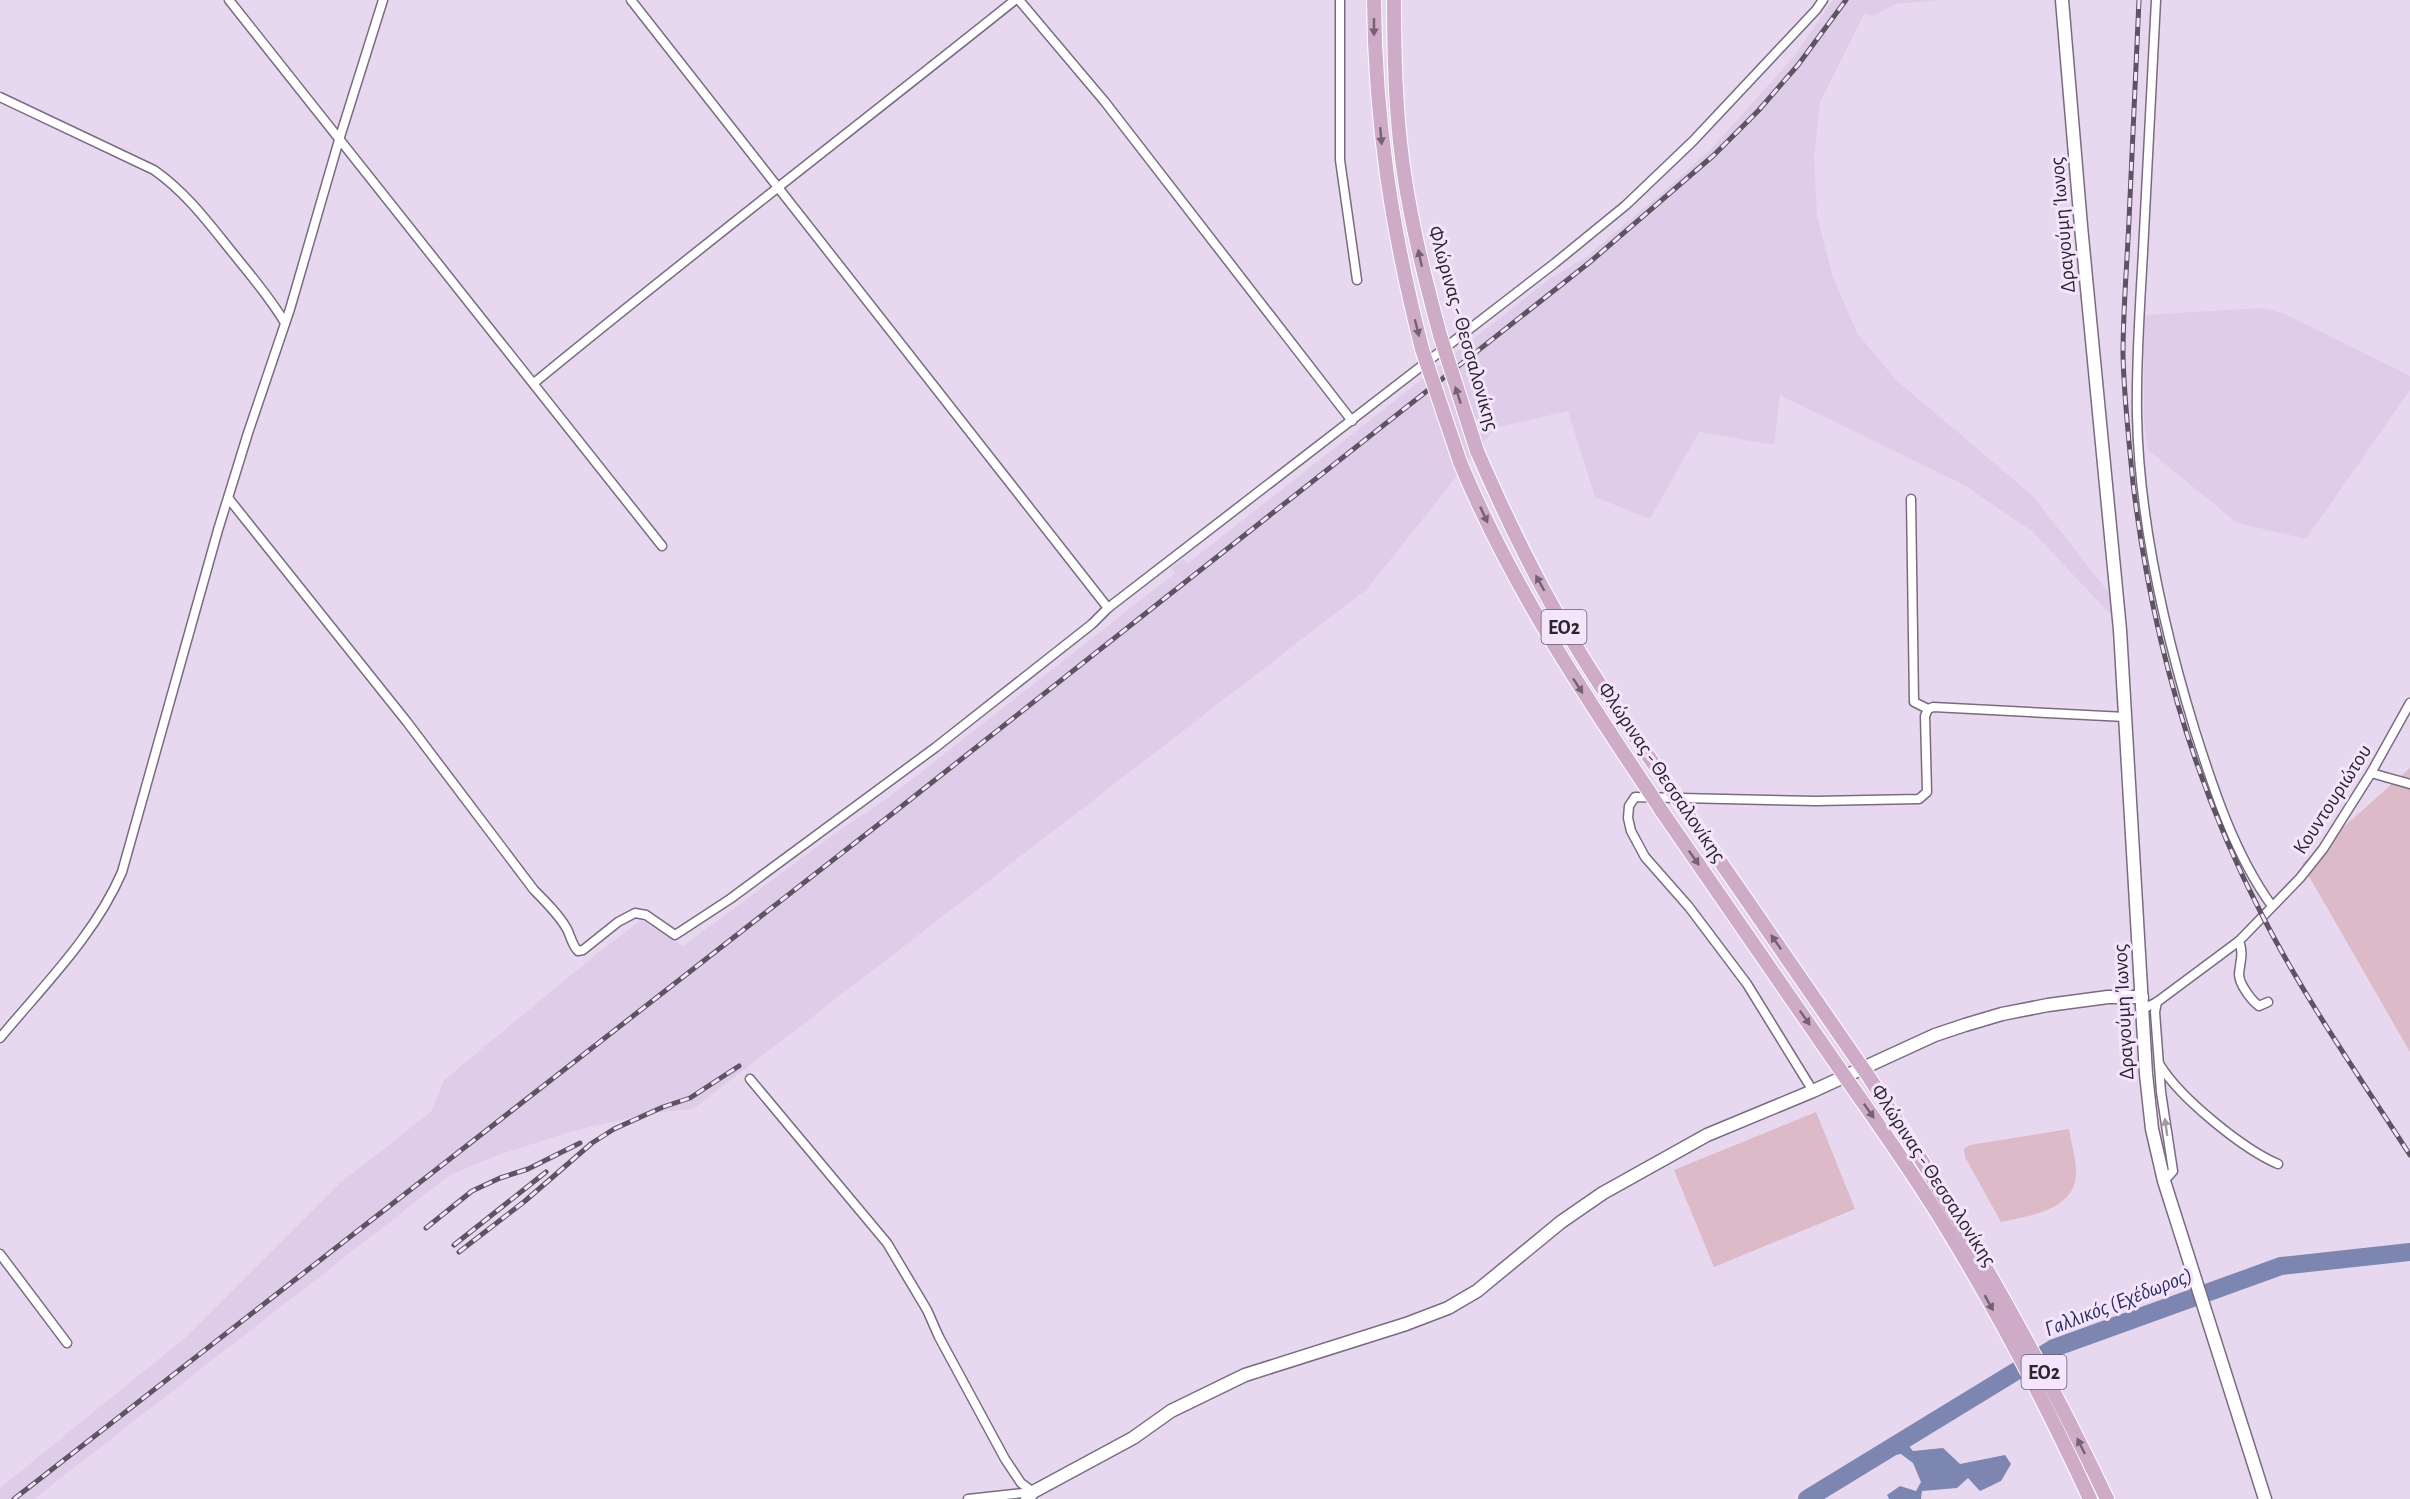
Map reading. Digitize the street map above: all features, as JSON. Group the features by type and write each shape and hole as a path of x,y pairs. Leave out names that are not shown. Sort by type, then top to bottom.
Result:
{"main road":[{"name":"Φλώρινας - Θεσσαλονίκης","path":"1374,0 1374,54 1382,147 1391,215 1405,283 1440,406 1461,462 1494,537 1537,619 1587,700 1904,1161 1960,1252 2038,1393 2090,1499"},
{"name":"Φλώρινας - Θεσσαλονίκης","path":"1394,0 1395,77 1400,143 1409,208 1440,335 1477,451 1504,513 1567,632 1603,690 1867,1074 1976,1248 2052,1387 2107,1499"},
{"name":"Δραγούμη Ίωνος","path":"2062,0 2118,615 2148,1095 2157,1156 2164,1181 2265,1499"},
{"path":"1030,1496 1133,1438 1171,1411 1245,1375 1406,1324 1448,1308 1477,1291 1561,1222 1612,1187 1707,1135 1813,1091 1935,1035 2002,1014 2090,999 2142,1003"}],"street":[{"path":"229,0 662,546"},
{"path":"0,1038 89,928 111,896 122,872 137,826 201,590 383,0"},
{"path":"631,0 1108,608"},
{"path":"534,383 652,286 1017,0 1105,102 1352,421"},
{"path":"1340,0 1340,160 1357,280"},
{"path":"229,499 407,722 534,890 555,913 578,951 583,950 627,915 635,913 646,915 675,935 730,899 936,747 1092,624 1108,608 1352,421 1626,205 1693,141 1823,0"},
{"path":"2156,0 2137,368 2138,443 2145,508 2167,629 2206,768 2244,860 2272,906"},
{"path":"0,97 154,170 173,183 255,280 285,323"},
{"path":"1911,499 1913,697 1918,706 1928,709 1934,707 2125,717"},
{"name":"Κουντουριώτου","path":"2142,1003 2157,1002 2239,941 2300,878 2323,849 2371,773 2410,703"},
{"path":"1813,1091 1747,984 1689,907 1645,857 1631,831 1628,818 1629,806 1635,798 1816,801 1919,799 1927,792 1925,716 1928,709"},
{"path":"2371,773 2410,784"},
{"path":"2239,941 2243,950 2239,977 2241,982 2259,1006 2268,1002"},
{"path":"2157,1002 2155,1012 2161,1092 2173,1171 2164,1181"},
{"path":"2159,1063 2168,1077 2192,1102 2260,1156 2278,1164"},
{"path":"750,1079 887,1243 927,1310 939,1337 1005,1459 1030,1496"},
{"path":"0,1254 67,1343"},
{"path":"968,1499 1030,1496"}],"shaded area":[{"path":"1833,0 1939,0 1895,4 1874,16 1864,14 1820,102 1814,158 1817,216 1832,274 1857,333 1895,379 2033,496 2109,593 2112,616 2033,532 1964,485 1780,395 1774,445 1699,432 1650,519 1595,497 1568,411 1495,428 1367,589 693,1109 650,1113 573,1131 498,1155 450,1175 34,1499 0,1499 0,1488 186,1337 340,1183 431,1112 444,1080 594,956 641,920 683,946 836,833 888,798 1175,573 1171,568 1183,559 1187,564 1548,280 1586,257 1663,192 1711,149 1792,59"},
{"path":"2262,308 2285,314 2410,376 2410,390 2306,539 2237,523 2148,450 2144,424 2144,315"},
{"path":"2410,768 2410,1052 2302,864"},
{"path":"1816,1112 1855,1209 1714,1267 1674,1170"},
{"path":"2069,1129 2076,1176 2073,1188 2067,1197 2047,1210 2001,1222 1965,1157 1964,1149 1970,1145"}],"water":[{"path":"1908,1445 1913,1451 1943,1448 1960,1464 2005,1455 2011,1464 2001,1481 1980,1491 1968,1478 1957,1488 1922,1491 1921,1499 1889,1499 1887,1495 1900,1486 1916,1491 1921,1482 1913,1463 1901,1454 1870,1459"}],"waterway":[{"name":"Γαλλικός (Εχέδωρος)","path":"1807,1499 2054,1348 2281,1266 2410,1252"}],"railway":[{"path":"14,1499 897,810 1590,262 1714,155 1758,111 1798,65 1846,0"},
{"path":"2139,0 2123,355 2133,483 2151,595 2163,650 2195,759 2237,864 2262,915 2314,1007 2410,1155"},
{"path":"459,1252 525,1201 592,1143 614,1129 663,1107 690,1098 739,1066"},
{"path":"426,1228 472,1191 500,1178 528,1169 580,1143"},
{"path":"454,1245 546,1172"}]}
